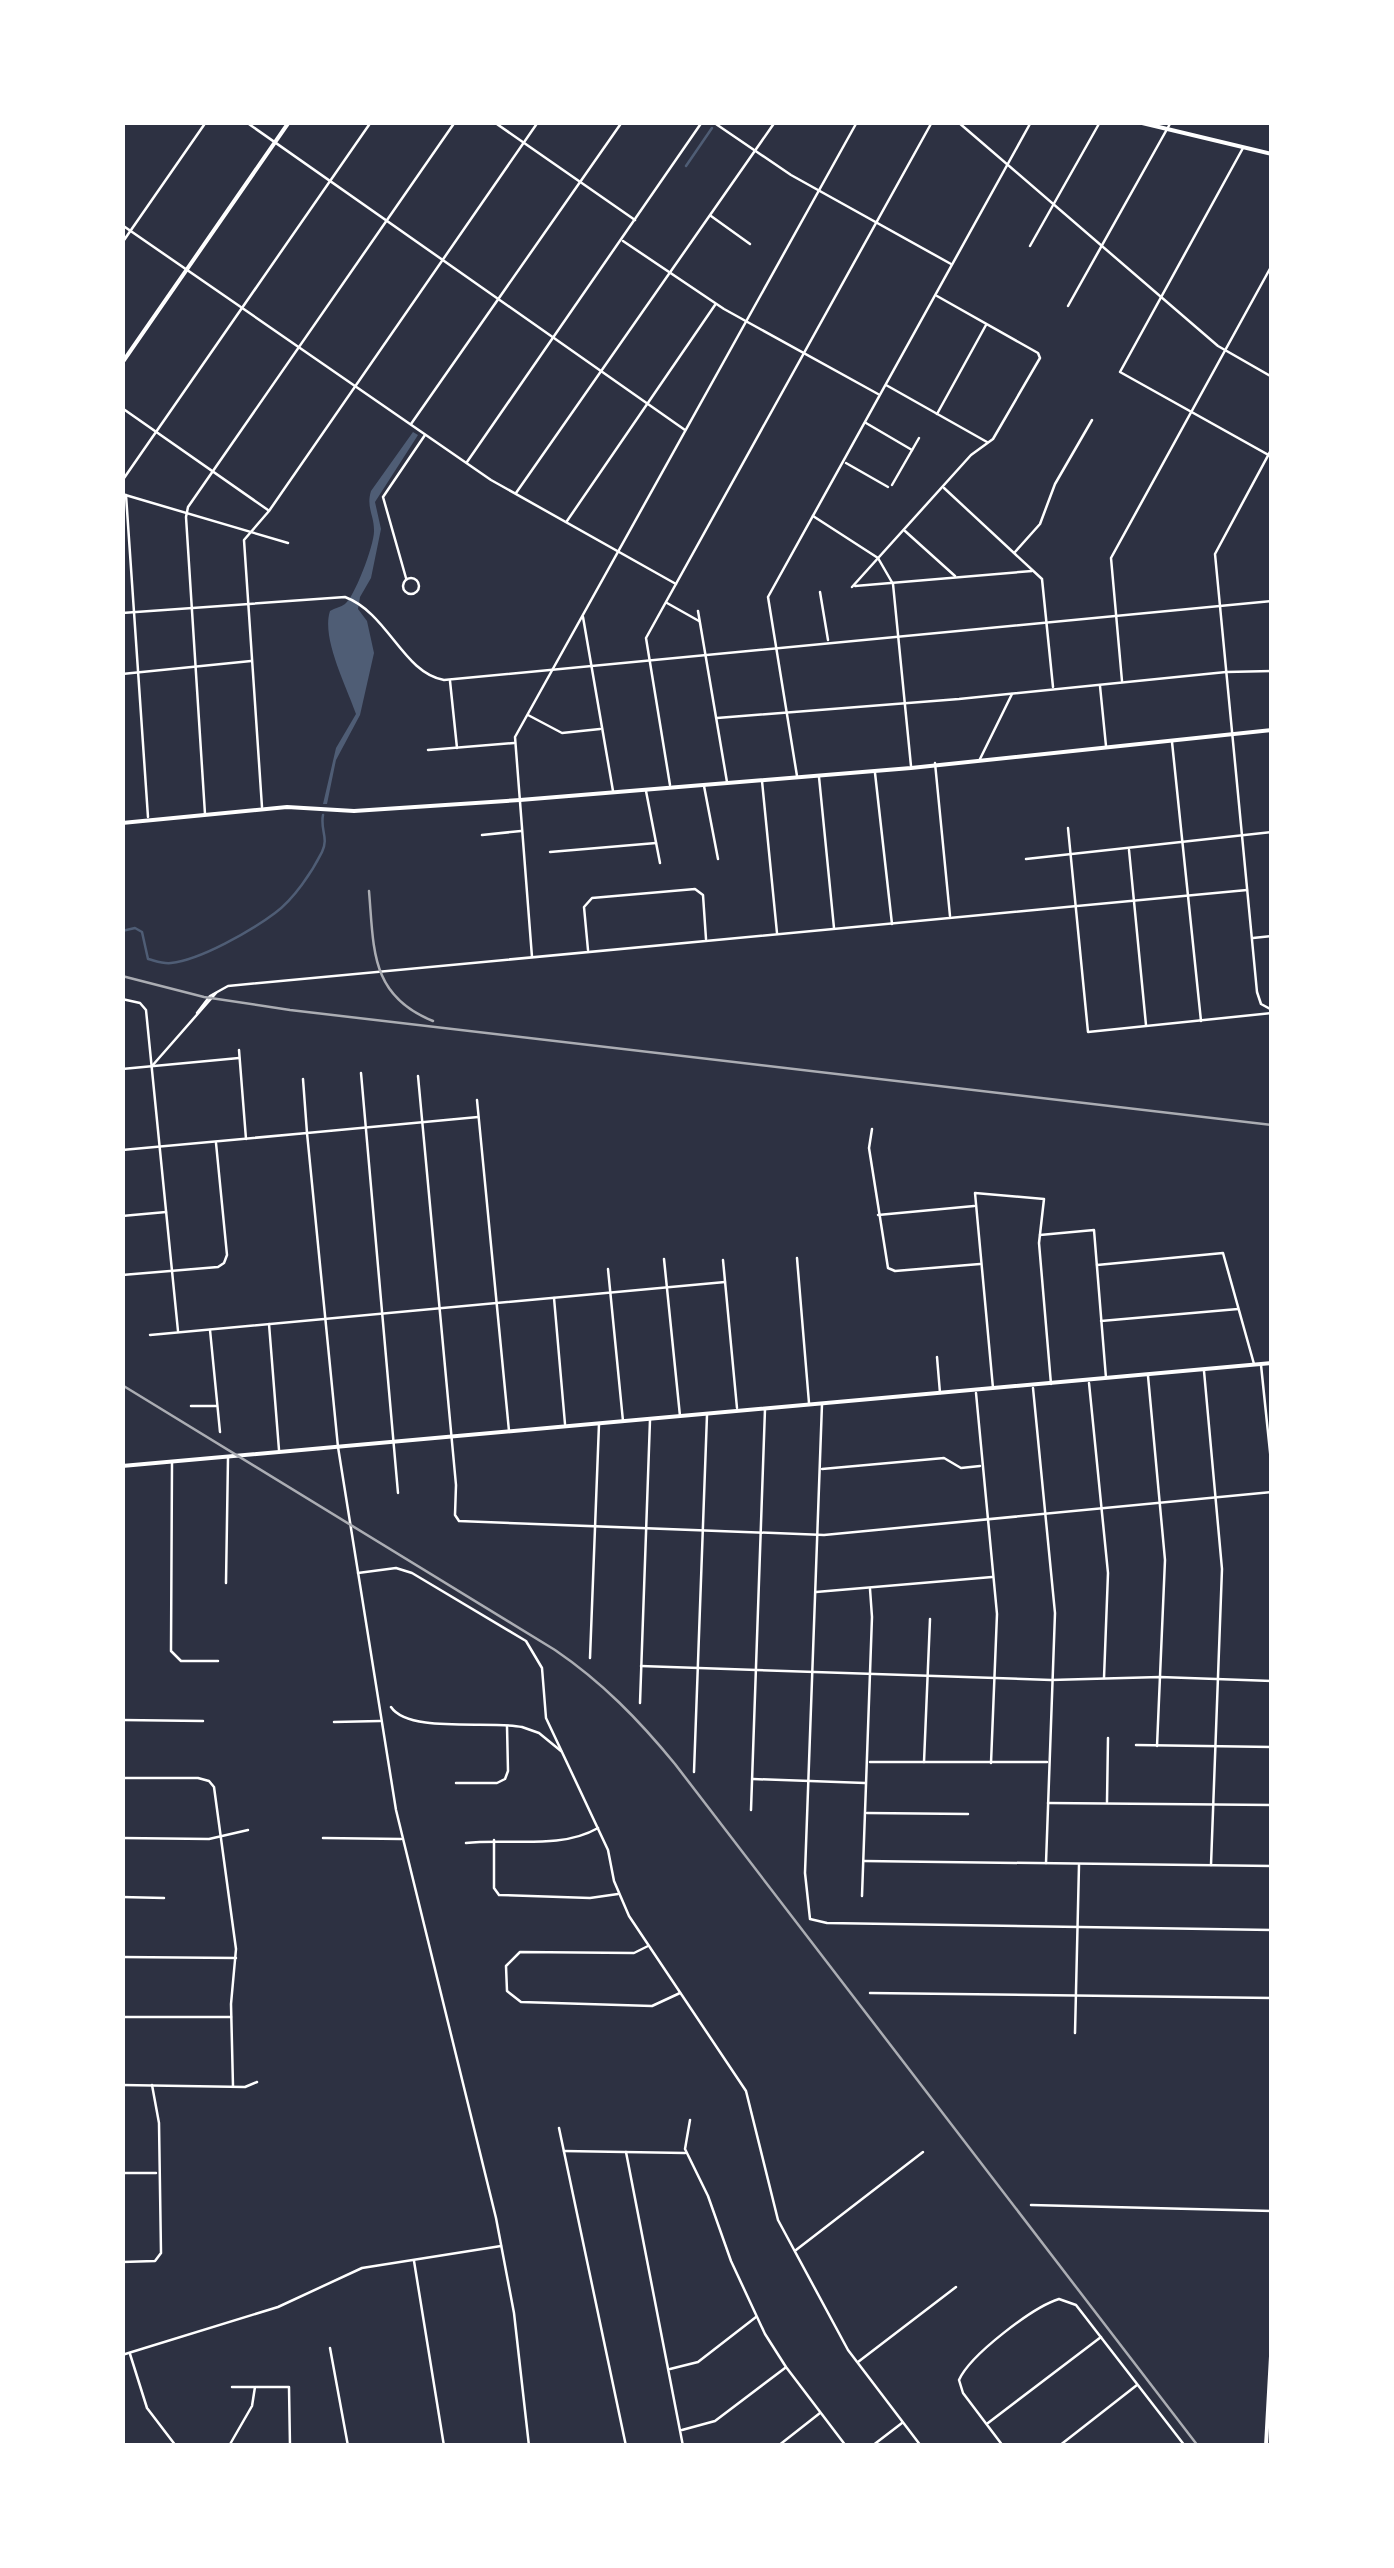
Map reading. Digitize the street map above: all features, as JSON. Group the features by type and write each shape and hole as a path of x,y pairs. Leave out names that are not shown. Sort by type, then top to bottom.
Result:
{"main road":[{"path":"122,362 288,122"},
{"path":"1138,122 1272,154"},
{"path":"122,824 262,809 354,812 818,776 1272,730"},
{"path":"122,1466 1272,1363"},
{"path":"1266,2446 1272,2338"}],"street":[{"path":"122,242 206,122"},
{"path":"246,122 686,430"},
{"path":"122,482 371,122"},
{"path":"206,814 187,513 455,122"},
{"path":"494,122 636,220"},
{"path":"262,809 244,540 269,511 538,122"},
{"path":"412,424 622,122"},
{"path":"466,463 702,122"},
{"path":"713,122 818,191 952,264"},
{"path":"516,494 775,122"},
{"path":"532,957 514,737 856,122"},
{"path":"670,787 646,638 932,122"},
{"path":"958,122 1224,351 1272,377"},
{"path":"797,777 768,598 1031,122"},
{"path":"1030,246 1100,122"},
{"path":"1068,306 1171,122"},
{"path":"1244,147 1120,372 1270,456"},
{"path":"710,216 750,244"},
{"path":"122,225 466,463 676,584"},
{"path":"622,240 724,309 880,395"},
{"path":"1122,683 1112,554 1272,265"},
{"path":"936,295 1035,351 1040,358 988,443 972,455 852,587 1033,570"},
{"path":"566,522 716,304"},
{"path":"937,414 987,324"},
{"path":"886,386 988,443"},
{"path":"122,408 269,511"},
{"path":"1014,553 1040,524 1055,484 1092,420"},
{"path":"865,423 912,450"},
{"path":"406,578 383,497 426,434"},
{"path":"844,462 890,486 919,438"},
{"path":"1272,448 1216,549 1258,999 1272,1012"},
{"path":"943,486 1043,584 1053,688"},
{"path":"148,820 124,494 288,543"},
{"path":"813,516 878,558 893,584 911,768"},
{"path":"904,530 957,578"},
{"path":"820,592 828,642"},
{"path":"122,613 345,597 362,604 421,670 437,679 450,680 1272,601"},
{"path":"666,602 700,622"},
{"path":"698,611 728,782"},
{"path":"582,615 613,792"},
{"path":"122,674 252,661"},
{"path":"717,718 1272,671"},
{"path":"450,680 457,748"},
{"path":"1100,684 1106,746"},
{"path":"980,759 1013,693"},
{"path":"527,714 562,733 602,729"},
{"path":"1172,740 1201,1021"},
{"path":"428,750 515,743"},
{"path":"935,763 950,919"},
{"path":"875,771 892,924"},
{"path":"818,776 834,929"},
{"path":"762,780 777,934"},
{"path":"703,784 718,860"},
{"path":"646,789 660,863"},
{"path":"1068,828 1088,1032 1272,1012"},
{"path":"482,835 521,831"},
{"path":"1026,859 1272,832"},
{"path":"550,852 656,843"},
{"path":"1129,848 1146,1025"},
{"path":"588,952 584,907 592,898 695,889 702,896 706,940"},
{"path":"151,1067 210,996 228,986 1247,890"},
{"path":"1252,938 1272,936"},
{"path":"122,999 143,1004 178,1332"},
{"path":"238,1050 246,1138"},
{"path":"122,1069 239,1058"},
{"path":"361,1073 398,1494"},
{"path":"418,1076 459,1521 817,1535 1272,1492"},
{"path":"303,1078 338,1447 382,1720 402,1838 501,2246 514,2313 529,2446"},
{"path":"478,1100 509,1431"},
{"path":"122,1150 479,1117"},
{"path":"872,1129 869,1148 886,1264 892,1270 982,1264"},
{"path":"122,1276 218,1267 226,1260 216,1142"},
{"path":"993,1390 975,1192 1044,1199 1039,1235 1051,1384"},
{"path":"878,1215 975,1206"},
{"path":"122,1216 166,1212"},
{"path":"1039,1235 1094,1230 1106,1380"},
{"path":"1097,1265 1224,1253 1254,1364"},
{"path":"796,1258 809,1404"},
{"path":"664,1259 680,1416"},
{"path":"723,1260 737,1410"},
{"path":"608,1269 623,1421"},
{"path":"150,1335 725,1282"},
{"path":"554,1298 565,1426"},
{"path":"1102,1321 1240,1309"},
{"path":"269,1324 279,1452"},
{"path":"210,1329 220,1432"},
{"path":"937,1357 940,1394"},
{"path":"1261,1364 1272,1471"},
{"path":"1204,1370 1222,1569 1211,1865"},
{"path":"1148,1376 1165,1569 1157,1746"},
{"path":"1089,1381 1108,1573 1104,1679"},
{"path":"1033,1386 1054,1613 1046,1863"},
{"path":"976,1391 998,1614 991,1763"},
{"path":"822,1404 805,1873 810,1919 1272,1930"},
{"path":"190,1406 218,1406"},
{"path":"751,1810 765,1408"},
{"path":"694,1772 707,1413"},
{"path":"640,1703 650,1418"},
{"path":"590,1658 600,1423"},
{"path":"226,1583 228,1456"},
{"path":"820,1470 944,1458 961,1468 983,1466"},
{"path":"172,1462 171,1652 180,1661 218,1660"},
{"path":"358,1573 405,1570 526,1642 542,1668 544,1710 599,1828 619,1894 746,2090 774,2210 794,2251 857,2362 921,2446"},
{"path":"816,1592 994,1576"},
{"path":"862,1896 870,1589"},
{"path":"924,1762 930,1618"},
{"path":"641,1666 995,1679 1160,1677 1272,1681"},
{"path":"391,1707 394,1714 414,1722 507,1724 539,1733 562,1752"},
{"path":"122,1720 203,1721"},
{"path":"334,1722 382,1720"},
{"path":"456,1782 496,1783 505,1779 507,1724"},
{"path":"1107,1803 1108,1738"},
{"path":"1136,1745 1272,1747"},
{"path":"867,1762 1048,1762"},
{"path":"122,1778 209,1781 214,1787 236,1958 231,2017 233,2086"},
{"path":"751,1779 867,1783"},
{"path":"1048,1803 1272,1805"},
{"path":"866,1812 968,1814"},
{"path":"466,1843 574,1840 599,1828"},
{"path":"122,1838 210,1839 248,1830"},
{"path":"322,1838 402,1838"},
{"path":"494,1840 494,1888 499,1895 590,1898 619,1894"},
{"path":"864,1861 1272,1866"},
{"path":"1075,2033 1079,1864"},
{"path":"122,1898 164,1898"},
{"path":"650,1945 634,1953 520,1952 504,1971 507,1991 521,2002 652,2006 682,1992"},
{"path":"122,1957 236,1958"},
{"path":"870,1993 1272,1998"},
{"path":"122,2017 231,2017"},
{"path":"122,2085 233,2086 257,2082"},
{"path":"122,2262 160,2258 158,2123 152,2086"},
{"path":"690,2120 685,2135 687,2153 758,2316 786,2367 846,2446"},
{"path":"559,2128 626,2446"},
{"path":"564,2151 687,2153"},
{"path":"626,2152 683,2446"},
{"path":"794,2251 923,2152"},
{"path":"122,2173 159,2173"},
{"path":"1031,2205 1272,2211"},
{"path":"122,2355 278,2307 362,2268 501,2246"},
{"path":"414,2260 444,2446"},
{"path":"857,2362 956,2287"},
{"path":"1004,2446 963,2393 959,2380 969,2363 1040,2308 1059,2299 1072,2302 1184,2446"},
{"path":"668,2369 698,2362 758,2316"},
{"path":"987,2424 1101,2337"},
{"path":"330,2348 348,2446"},
{"path":"130,2353 147,2408 176,2446"},
{"path":"681,2430 714,2422 786,2367"},
{"path":"1060,2446 1138,2385"},
{"path":"232,2387 290,2387 290,2446"},
{"path":"229,2446 254,2402 256,2387"},
{"path":"778,2446 821,2412"},
{"path":"872,2446 903,2422"}],"water":[{"path":"413,432 418,435 375,502 381,529 371,578 358,609 367,621 374,653 360,715 336,760 327,804 323,804 336,748 356,714 332,648 330,611 349,600 368,558 374,525 371,491"}],"waterway":[{"path":"686,166 712,128"},
{"path":"122,931 135,928 142,932 148,959 165,963 183,961 239,936 282,907 308,876 324,847 323,815"}],"railway":[{"path":"369,891 375,951 386,984 412,1011 433,1021"},
{"path":"122,976 204,997 290,1010 1272,1125"},
{"path":"122,1385 555,1650 619,1702 675,1764 1198,2446"}]}
